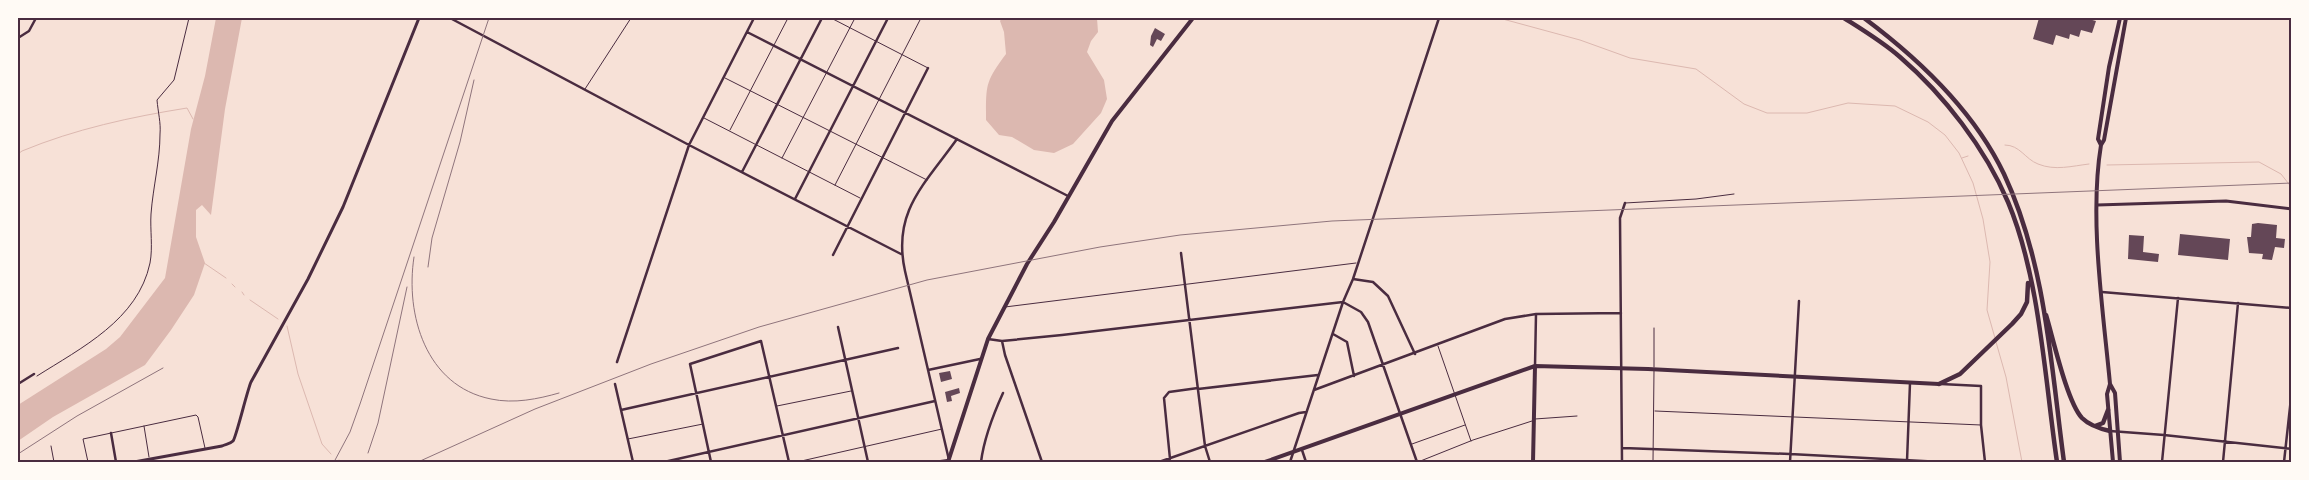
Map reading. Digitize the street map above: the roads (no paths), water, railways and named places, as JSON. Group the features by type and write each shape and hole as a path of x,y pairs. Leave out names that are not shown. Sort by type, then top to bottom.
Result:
{"highway":[{"path":"1844,18 1900,57 1937,94 1979,148 2008,202 2018,230 2034,298 2057,462"},
{"path":"1864,18 1896,41 1967,116 2004,174 2024,229 2065,381 2082,418 2095,426 2110,431"},
{"path":"1939,384 1960,374 2021,314 2027,302 2028,272"},
{"path":"2042,301 2064,462"},
{"path":"2095,426 2104,423 2108,410"}],"main road":[{"path":"948,461 988,339 1027,264 1112,121 1193,18"},
{"path":"2120,18 2104,96 2098,139 2100,145 2097,205 2110,384 2114,393 2120,462"},
{"path":"2100,145 2104,140 2126,18"},
{"path":"1534,462 1535,366"},
{"path":"1265,462 1535,366 1621,368 1939,384"},
{"path":"2110,384 2107,394 2113,462"}],"street":[{"path":"18,38 29,31 36,18"},
{"path":"134,462 150,461 229,444 237,435 241,413 251,382 307,281 343,207 419,18"},
{"path":"450,18 689,145 901,254"},
{"path":"617,362 689,145 754,18"},
{"path":"742,172 822,18"},
{"path":"795,199 888,18"},
{"path":"1290,462 1343,302 1353,279 1439,18"},
{"path":"747,32 1069,196"},
{"path":"833,255 928,68"},
{"path":"935,462 948,461 901,254 901,237 905,218 927,181 957,139"},
{"path":"2097,205 2226,201 2292,209"},
{"path":"1622,462 1620,218 1625,204"},
{"path":"1181,253 1204,446 1210,462"},
{"path":"1353,279 1373,282 1388,296 1416,354"},
{"path":"2102,292 2292,308"},
{"path":"2162,462 2178,298"},
{"path":"1790,462 1799,301"},
{"path":"988,339 1002,341 1343,302 1361,312 1368,322 1417,462"},
{"path":"2224,462 2238,303"},
{"path":"1314,390 1438,346 1506,319 1536,314 1620,313"},
{"path":"1535,366 1536,314"},
{"path":"838,327 868,462"},
{"path":"1332,334 1347,342 1354,376"},
{"path":"711,462 690,364 761,341 789,462"},
{"path":"1002,341 1005,355 1042,462"},
{"path":"621,410 898,348"},
{"path":"928,370 980,359"},
{"path":"18,384 34,374"},
{"path":"1170,459 1164,398 1169,392 1319,374"},
{"path":"1907,462 1910,383"},
{"path":"615,384 633,462"},
{"path":"1939,384 1981,386 1981,425 1985,462"},
{"path":"2284,462 2292,389"},
{"path":"981,462 991,422 1003,393"},
{"path":"664,462 935,401"},
{"path":"1160,462 1298,413 1306,412"},
{"path":"2110,431 2292,448"},
{"path":"111,433 116,462"},
{"path":"1623,448 1790,454 1907,462 1942,462"},
{"path":"1302,450 1306,462"}],"lane":[{"path":"585,89 631,18"},
{"path":"729,131 788,18"},
{"path":"831,18 928,68"},
{"path":"782,158 855,18"},
{"path":"835,185 920,18"},
{"path":"724,77 927,181"},
{"path":"703,118 862,199"},
{"path":"1625,204 1734,194"},
{"path":"1005,307 1091,298 1185,284 1357,263"},
{"path":"1653,462 1655,411 1654,328"},
{"path":"1438,346 1472,441"},
{"path":"776,406 852,390"},
{"path":"1655,411 1981,425"},
{"path":"88,462 83,439 198,416 205,449"},
{"path":"1417,462 1535,420 1577,416"},
{"path":"628,440 703,424"},
{"path":"1411,444 1466,424"},
{"path":"144,426 150,461"},
{"path":"797,462 942,429"},
{"path":"51,446 54,462"}],"waterway":[{"path":"1499,18 1580,40 1630,58 1696,69 1744,104 1767,113 1807,113 1848,103 1895,106 1928,122 1945,135 1959,153 1973,183 1983,219 1990,262 1987,310 1995,338"},
{"path":"18,154 62,136 145,115 187,108 193,119"},
{"path":"2005,145 2015,147 2033,162 2044,166 2064,167 2089,164"},
{"path":"1962,158 1968,156"},
{"path":"2107,165 2259,162 2281,174 2292,188"},
{"path":"204,263 226,278"},
{"path":"232,284 235,287"},
{"path":"250,300 278,319"},
{"path":"287,326 298,374 322,444 331,454"},
{"path":"1996,342 2006,377 2022,462"}],"railway":[{"path":"334,462 350,432 360,404 489,18"},
{"path":"428,267 432,238 460,142 474,80"},
{"path":"418,462 535,409 651,364 759,327 927,280 1100,247 1180,235 1332,221 2292,183"},
{"path":"414,257 412,279 413,302 417,324 425,345 436,364 450,379 469,392 491,399 508,401 526,400 559,393"},
{"path":"368,453 378,423 407,287"},
{"path":"18,454 77,416 163,368"}]}
